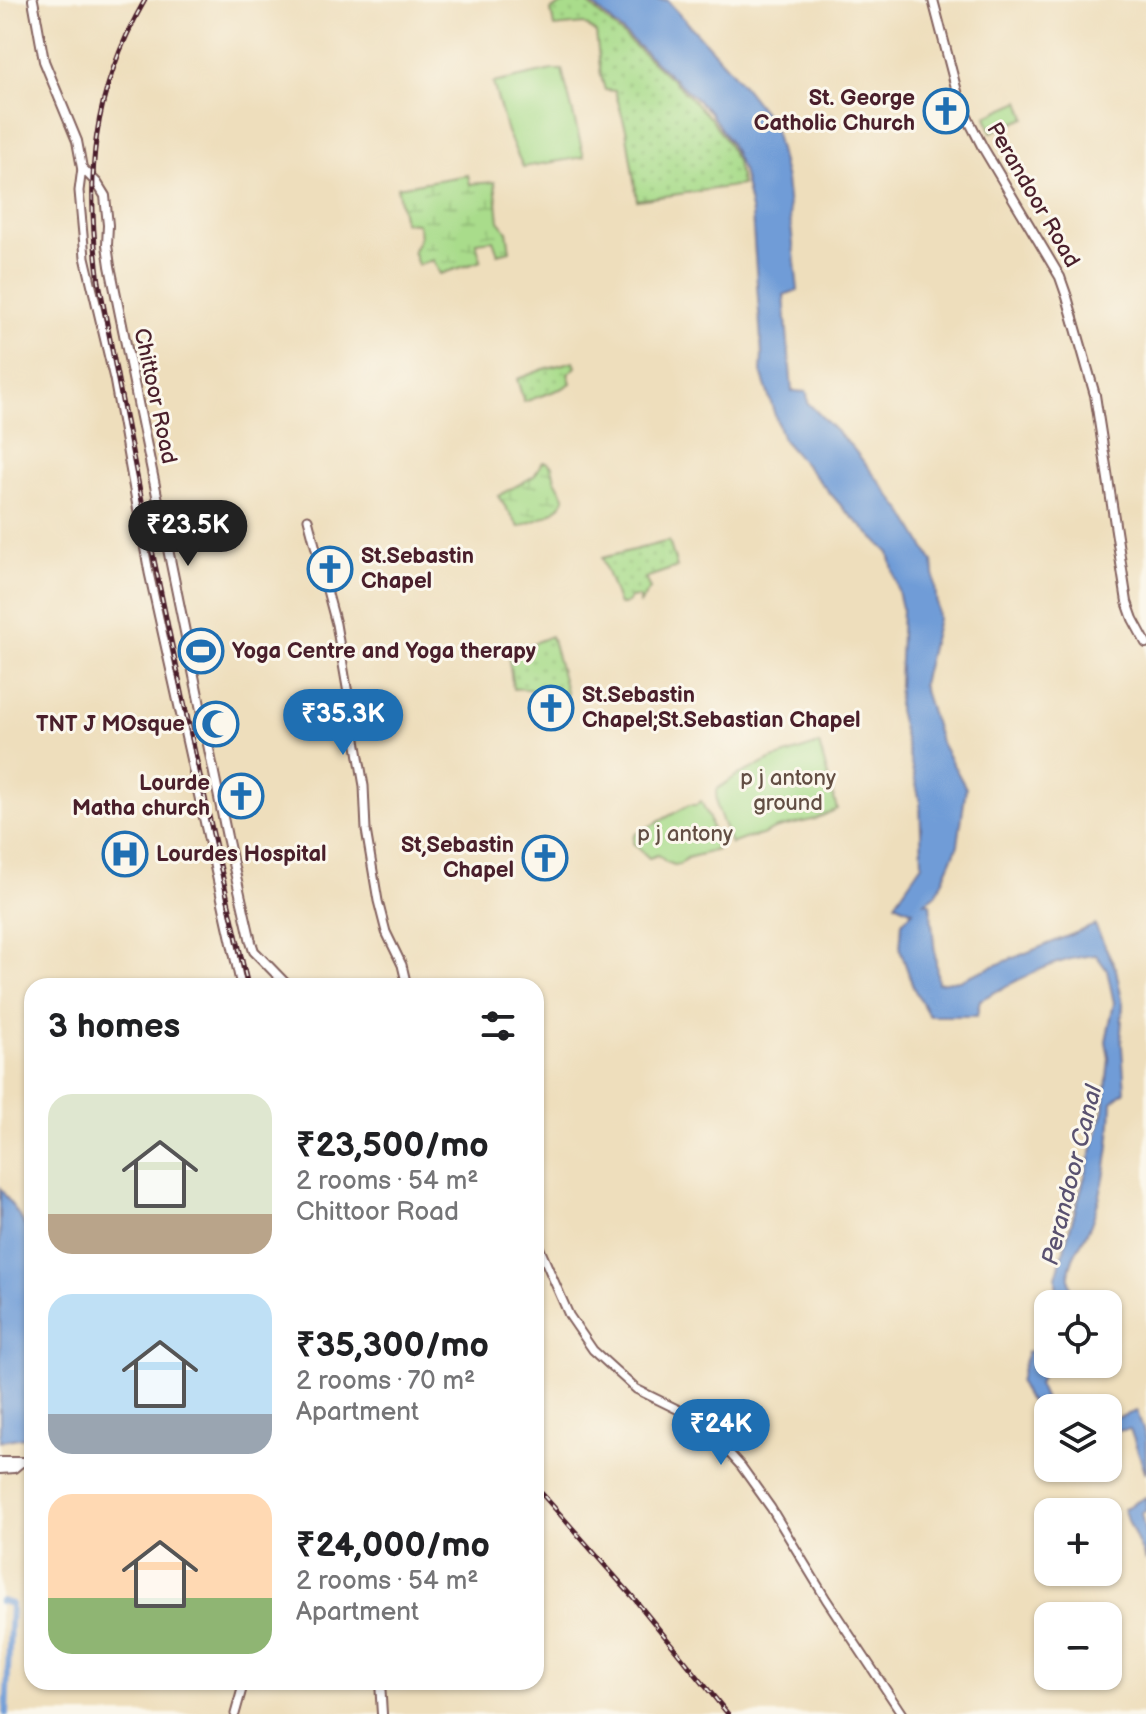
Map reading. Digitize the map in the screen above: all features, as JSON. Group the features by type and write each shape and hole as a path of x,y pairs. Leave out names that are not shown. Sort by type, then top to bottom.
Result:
{"main road":[{"name":"Chittoor Road","path":"33,0 44,61 77,141 82,168 105,196 110,266 225,826 254,951 280,978"},
{"name":"Perandoor Road","path":"933,0 960,103 1060,277 1067,297 1095,395 1125,594 1133,619 1146,643"},
{"path":"0,1462 24,1463"},
{"path":"0,1469 14,1468 21,1463"},
{"path":"380,1690 382,1714"}],"street":[{"path":"82,168 79,191 85,257 114,379 146,561 239,978"},
{"path":"308,519 336,624 364,786 366,830 378,901 386,932 405,978"},
{"path":"544,1258 569,1315 593,1350 636,1389 681,1411 705,1429 741,1466 902,1714"},
{"path":"235,1714 242,1690"}],"green space":[{"path":"570,0 584,0 711,119 736,161 742,185 637,200 626,129 615,91 605,90 596,33 584,24 554,27 551,10"},
{"path":"562,70 584,157 523,167 507,132 493,83"},
{"path":"1020,101 1026,118 991,132 986,116"},
{"path":"468,175 470,184 495,182 499,221 507,231 510,251 498,254 493,240 476,242 481,261 440,274 433,260 418,265 413,251 419,237 419,227 417,223 404,222 397,187"},
{"path":"574,361 576,367 568,374 571,383 524,402 517,379"},
{"path":"543,462 552,466 555,480 565,498 551,513 519,527 498,496 534,476"},
{"path":"669,541 677,567 645,578 650,589 639,605 638,597 619,605 602,558"},
{"path":"551,636 567,694 558,700 537,691 513,689 508,653"},
{"name":"p j antony ground","path":"819,744 837,809 816,819 731,844 717,807 716,790 736,776 773,759"},
{"name":"p j antony","path":"701,801 717,850 674,865 658,855 649,858 633,843 634,835"}],"water":[{"path":"588,0 667,0 733,73 773,124 786,180 798,290 784,295 792,391 807,392 808,403 852,447 904,513 933,562 938,619 922,684 940,741 966,788 958,845 937,893 925,902 930,903 938,983 959,980 1095,925 1116,969 1123,1005 1121,1032 1125,1091 1112,1102 1104,1179 1091,1224 1070,1268 1071,1290 1056,1290 1056,1277 1104,1110 1109,1058 1106,1041 1114,1003 1107,970 1096,955 1050,966 980,1000 977,1016 929,1016 914,989 900,949 902,922 913,911 895,903 922,864 920,801 898,710 902,608 889,553 845,510 783,440 761,372 752,214 742,170 730,143 709,111"},
{"path":"0,1188 24,1224 24,1437 0,1441"},
{"path":"1034,1350 1034,1378 1041,1378 1038,1384 1042,1394 1034,1394 1034,1406 1019,1382 1027,1352"},
{"path":"1137,1411 1146,1438 1146,1474 1130,1429 1122,1430 1122,1416"},
{"path":"1146,1497 1146,1511 1141,1513 1146,1561 1123,1509"}],"waterway":[{"path":"0,1601 11,1604 6,1714"}],"railway":[{"path":"145,0 113,69 96,137 93,171 95,244 99,282 151,547 246,978"},
{"path":"544,1496 632,1596 728,1714"}],"place":[{"name":"St. George Catholic Church","path":"946,111"},
{"name":"St.Sebastin Chapel","path":"330,569"},
{"name":"Yoga Centre and Yoga therapy","path":"201,651"},
{"name":"St.Sebastin Chapel;St.Sebastian Chapel","path":"551,708"},
{"name":"TNT J MOsque","path":"216,724"},
{"name":"Lourde Matha church","path":"241,796"},
{"name":"Lourdes Hospital","path":"125,854"},
{"name":"St,Sebastin Chapel","path":"545,858"}],"water label":[{"name":"Perandoor Canal","path":"1072,1175"}]}
